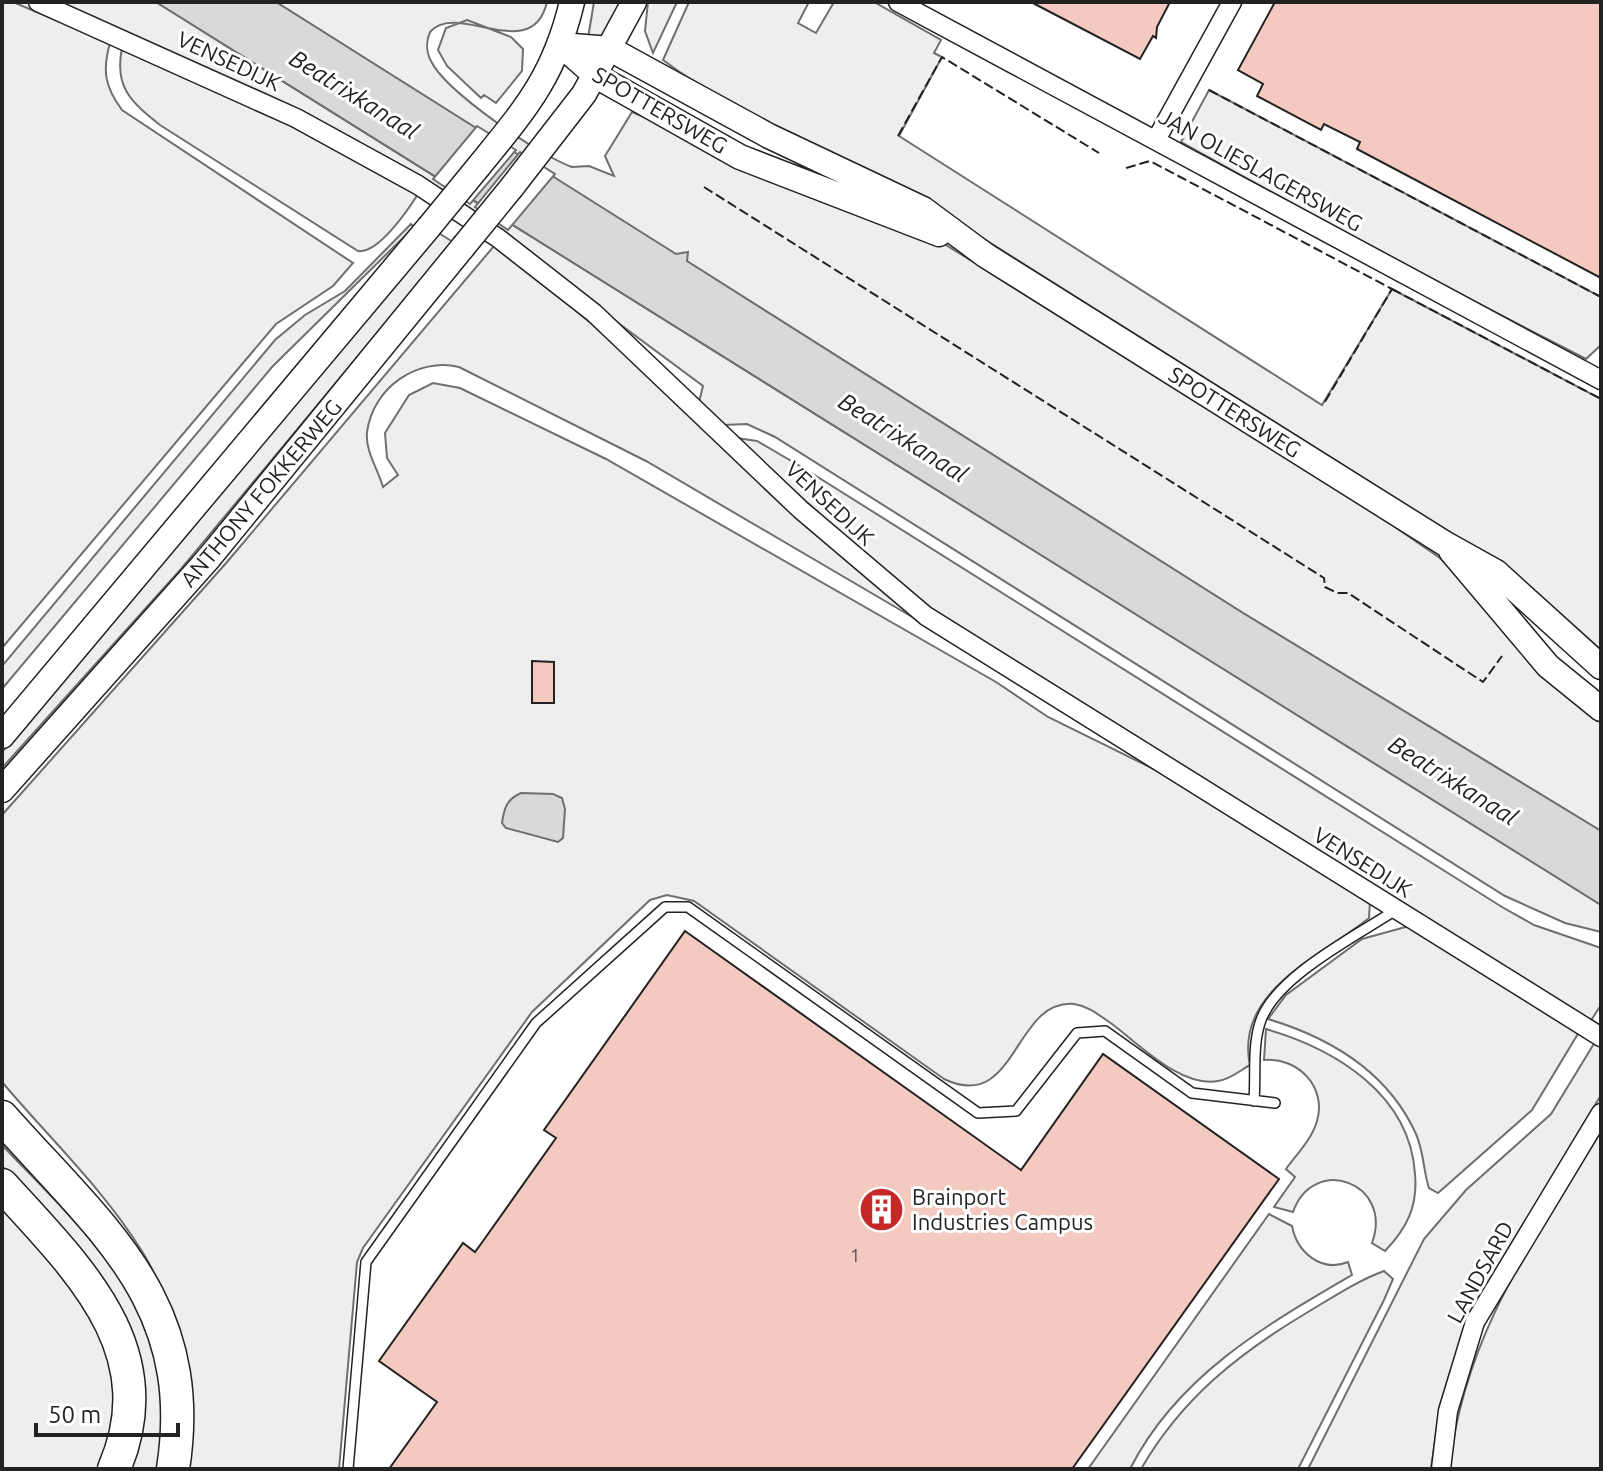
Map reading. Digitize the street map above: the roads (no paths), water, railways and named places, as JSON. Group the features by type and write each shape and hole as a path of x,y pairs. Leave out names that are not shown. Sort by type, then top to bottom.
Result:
{"highway":[{"path":"2,1117 116,1243 147,1289 163,1330 177,1395 173,1469"},
{"path":"2,1185 91,1289 121,1342 130,1399 125,1438 114,1469"}],"main road":[{"name":"ANTHONY FOKKERWEG","path":"2,736 527,107 551,71 572,2"},
{"name":"ANTHONY FOKKERWEG","path":"2,790 209,558 561,128 596,76 634,2"},
{"name":"SPOTTERSWEG","path":"561,45 610,49 769,136 923,209 985,255 1444,543 1496,572 1601,667"},
{"name":"SPOTTERSWEG","path":"561,45 596,76 754,163 881,209 985,255"},
{"name":"SPOTTERSWEG","path":"1444,543 1548,666 1601,709"}],"street":[{"name":"VENSEDIJK","path":"38,2 296,118 418,185 498,238 594,313 813,521 926,616 1394,911 1601,1037"},
{"name":"JAN OLIESLAGERSWEG","path":"898,2 1601,380"},
{"path":"1156,140 1232,2"},
{"name":"LANDSARD","path":"1441,1469 1448,1411 1475,1322 1601,1113"}],"lane":[{"path":"348,1469 366,1262 536,1023 665,907 688,907 978,1113 1016,1111 1077,1033 1105,1031 1192,1093 1275,1103"},
{"path":"1254,1101 1256,1041 1268,1005 1313,965 1394,911"}],"water":[{"name":"Beatrixkanaal","path":"156,2 276,2 676,254 688,252 687,261 1243,613 1601,831 1601,905"},
{"path":"521,793 553,794 562,798 565,809 563,838 558,842 506,828 502,823 505,808 512,798"}],"place":[{"name":"Brainport Industries Campus","path":"881,1210"}]}
